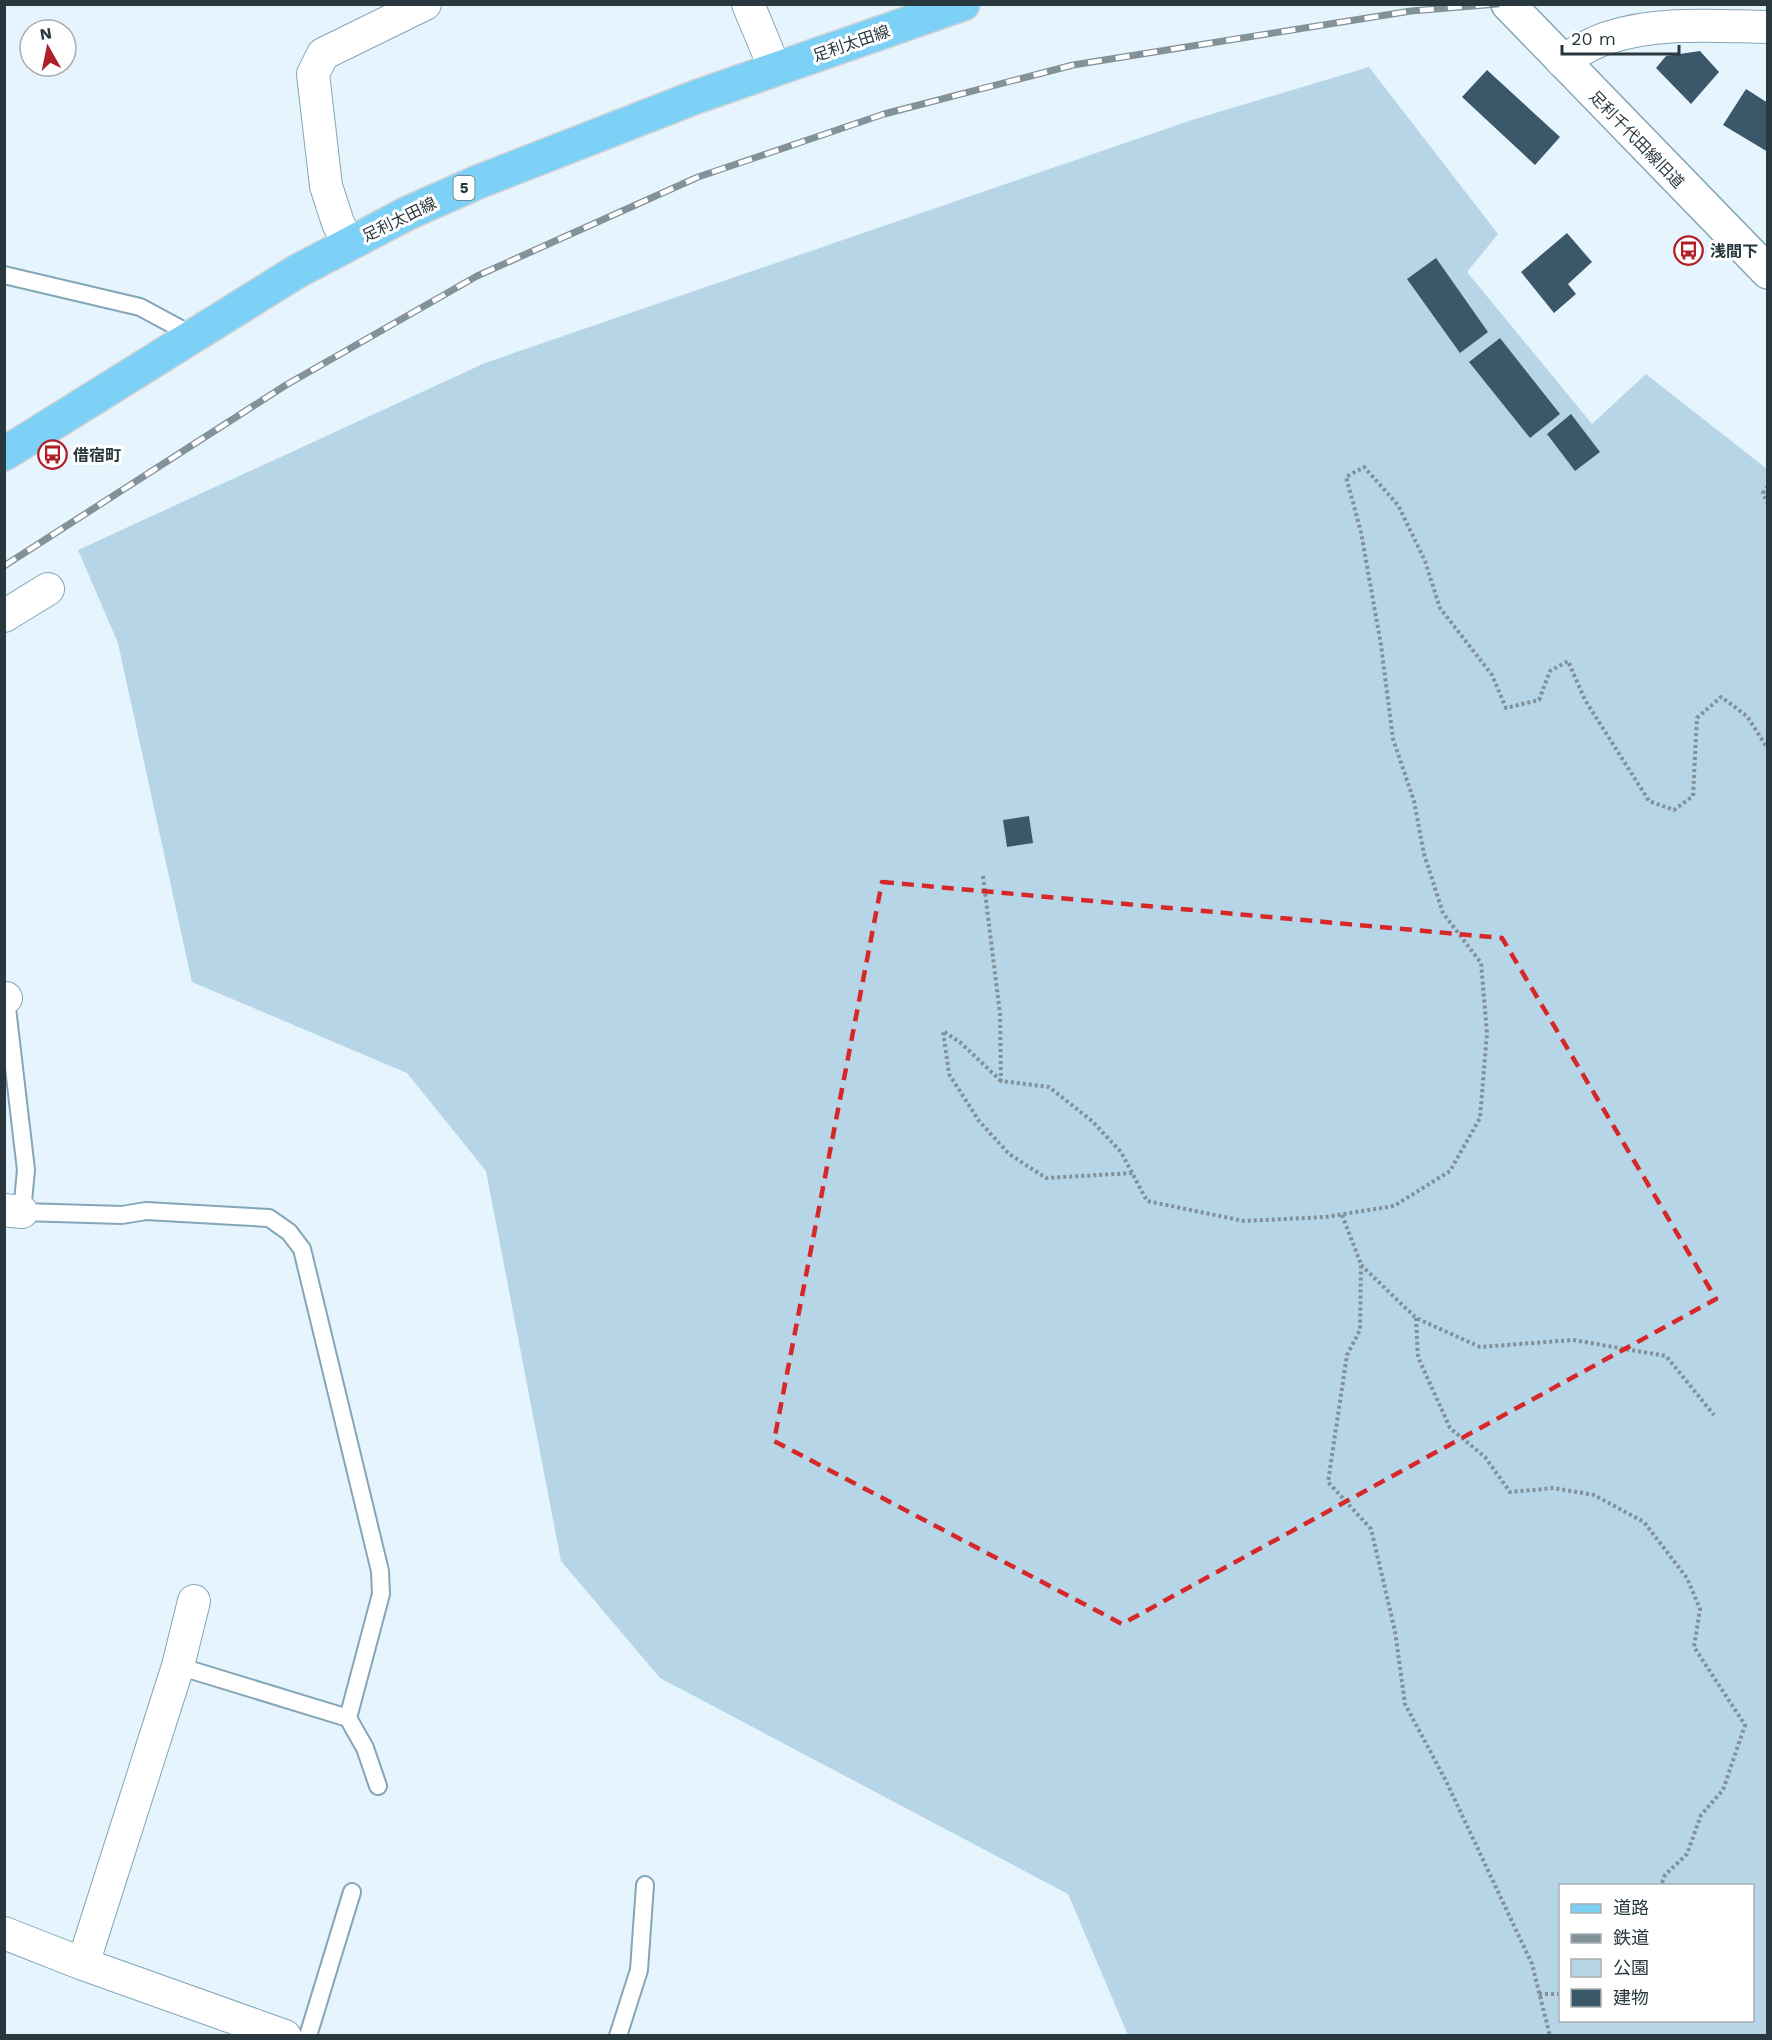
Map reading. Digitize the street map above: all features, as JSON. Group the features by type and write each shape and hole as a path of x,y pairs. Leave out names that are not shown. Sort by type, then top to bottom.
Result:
{"main road":[{"name":"足利太田線","path":"4,454 296,272 408,213 478,182 696,97 963,4"}],"street":[{"path":"349,244 338,223 326,186 313,74 323,54 425,4"},
{"path":"748,4 775,69"},
{"name":"足利千代田線旧道","path":"1508,4 1767,272"},
{"path":"1562,61 1604,39 1637,29 1687,25 1767,27"},
{"path":"4,616 48,589"},
{"path":"83,1964 178,1666 194,1601"},
{"path":"4,1933 83,1964 285,2036"}],"lane":[{"path":"4,275 140,308 192,335"},
{"path":"5,995 26,1170 14,1211 122,1215 146,1211 269,1218 289,1232 302,1249 380,1571 381,1594 348,1718"},
{"path":"178,1666 348,1718 365,1748 378,1786"},
{"path":"618,2036 639,1970 645,1885"},
{"path":"308,2036 352,1892"}],"path":[{"path":"1133,1173 1046,1178 1009,1155 979,1121 949,1074 944,1031 962,1043 1001,1081 1049,1087 1092,1121 1121,1152 1133,1173 1147,1201 1244,1221 1341,1214 1394,1206 1450,1171 1480,1118 1486,1033 1481,963 1443,913 1424,854 1414,801 1393,739 1381,645 1361,532 1346,477 1364,466 1398,506 1425,561 1440,609 1492,675 1506,708 1539,700 1550,671 1568,661 1585,700 1649,801 1674,810 1693,796 1696,718 1720,697 1746,716 1767,749"},
{"path":"1767,486 1763,493 1767,504"},
{"path":"983,876 1000,1014 1001,1081"},
{"path":"1341,1214 1361,1264 1360,1330 1347,1355 1328,1482 1371,1529 1395,1631 1405,1704 1446,1780 1532,1964 1550,2036"},
{"path":"1361,1264 1416,1318 1480,1347 1573,1340 1666,1356 1714,1415"},
{"path":"1416,1318 1418,1357 1450,1428 1485,1457 1510,1492 1554,1488 1594,1495 1644,1522 1687,1578 1700,1609 1694,1647 1745,1725 1723,1790 1701,1815 1687,1854 1665,1875 1663,1884"},
{"path":"1539,1994 1559,1994"}],"highlighted area":[{"path":"882,882 1502,938 1716,1299 1122,1624 774,1441"}],"green space":[{"path":"1369,67 1498,234 1467,272 1592,424 1646,374 1767,469 1767,2035 1128,2035 1068,1894 660,1678 561,1561 486,1171 407,1073 192,982 118,643 78,550 485,363 1192,120"}],"building":[{"path":"1700,51 1719,72 1691,104 1656,68 1666,56"},
{"path":"1487,70 1560,137 1535,165 1462,97"},
{"path":"1746,89 1768,103 1768,152 1723,125"},
{"path":"1567,233 1592,262 1568,284 1576,294 1554,313 1521,272"},
{"path":"1436,258 1488,332 1460,353 1407,279"},
{"path":"1500,338 1560,414 1530,438 1469,362"},
{"path":"1571,414 1600,452 1575,471 1547,434"},
{"path":"1029,816 1033,843 1007,847 1003,820"}],"railway":[{"path":"4,566 286,385 477,276 698,177 884,114 1073,65 1411,11 1497,4"}],"place":[{"name":"浅間下","path":"1689,251"},
{"name":"借宿町","path":"52,455"}]}
